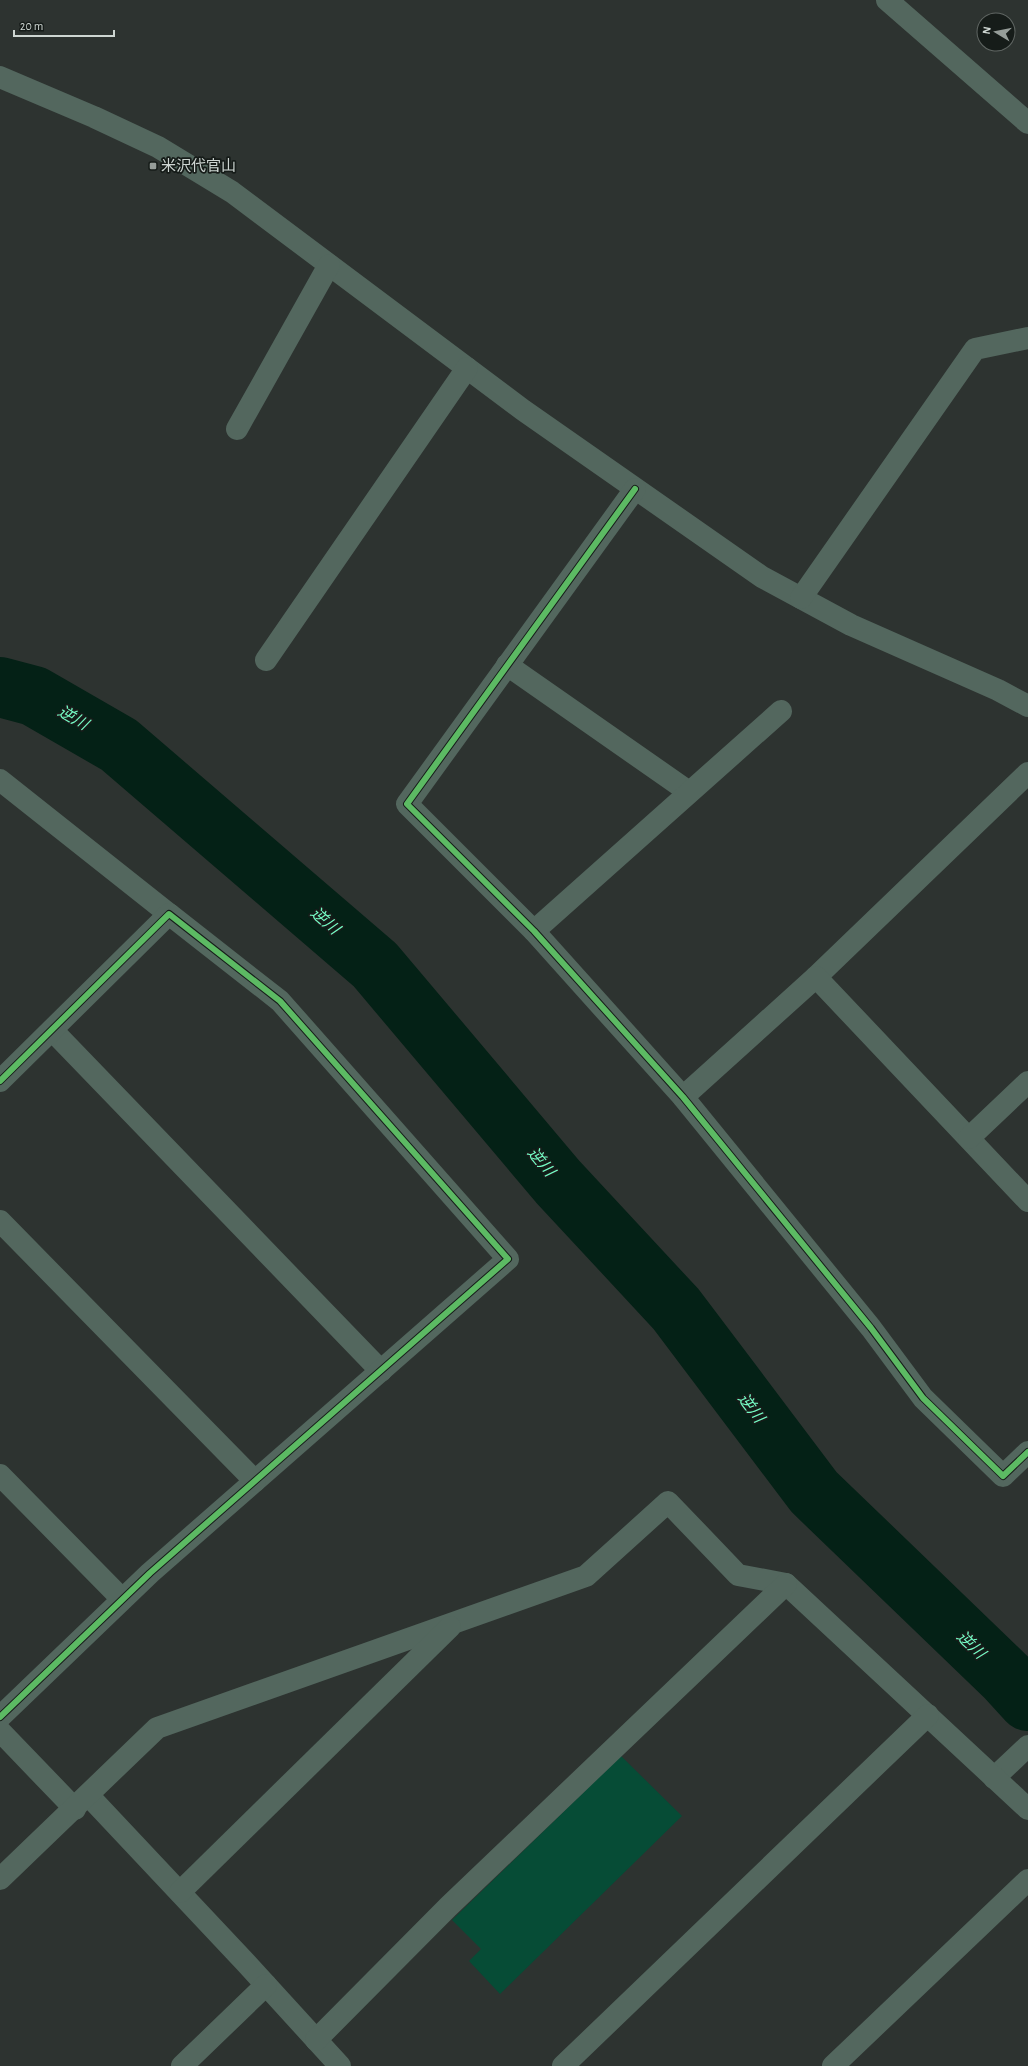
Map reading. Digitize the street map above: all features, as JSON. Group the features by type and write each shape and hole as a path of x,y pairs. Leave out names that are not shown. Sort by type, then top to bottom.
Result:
{"street":[{"path":"887,0 1028,123"},
{"path":"0,77 94,117 158,147 232,192 522,410 762,578 851,625 998,690 1028,706"},
{"path":"237,429 329,265"},
{"path":"801,598 975,349 1028,338"},
{"path":"266,660 467,368"},
{"path":"635,489 406,804 534,931 683,1097 871,1328 924,1398 1003,1476 1028,1452"},
{"path":"507,665 689,792"},
{"path":"534,931 780,711"},
{"path":"683,1097 816,977 1028,773"},
{"path":"0,780 280,1000 508,1258 122,1599 0,1717"},
{"path":"0,1081 169,914"},
{"path":"816,977 1028,1201"},
{"path":"52,1030 380,1371"},
{"path":"969,1138 1028,1082"},
{"path":"0,1221 254,1482"},
{"path":"0,1475 122,1599"},
{"path":"0,1879 157,1728 586,1576 668,1502 738,1575 786,1584 1028,1809"},
{"path":"316,2040 448,1907 786,1584"},
{"path":"180,1892 455,1622"},
{"path":"563,2066 928,1715"},
{"path":"0,1731 180,1892 340,2066"},
{"path":"994,1778 1022,1752"},
{"path":"833,2066 1028,1880"},
{"path":"182,2066 266,1985"}],"green space":[{"path":"621,1756 682,1816 500,1994 469,1961 481,1949 452,1920"}],"waterway":[{"name":"逆川","path":"0,687 34,696 119,745 375,965 558,1182 676,1309 814,1492 1007,1678 1028,1701"}],"cycle path":[{"path":"635,489 407,804 534,931 683,1097 871,1328 923,1398 1003,1476 1028,1452"},
{"path":"0,1081 169,914 280,1001 508,1259 150,1573 0,1717"}],"place":[{"name":"米沢代官山","path":"153,166"}]}
